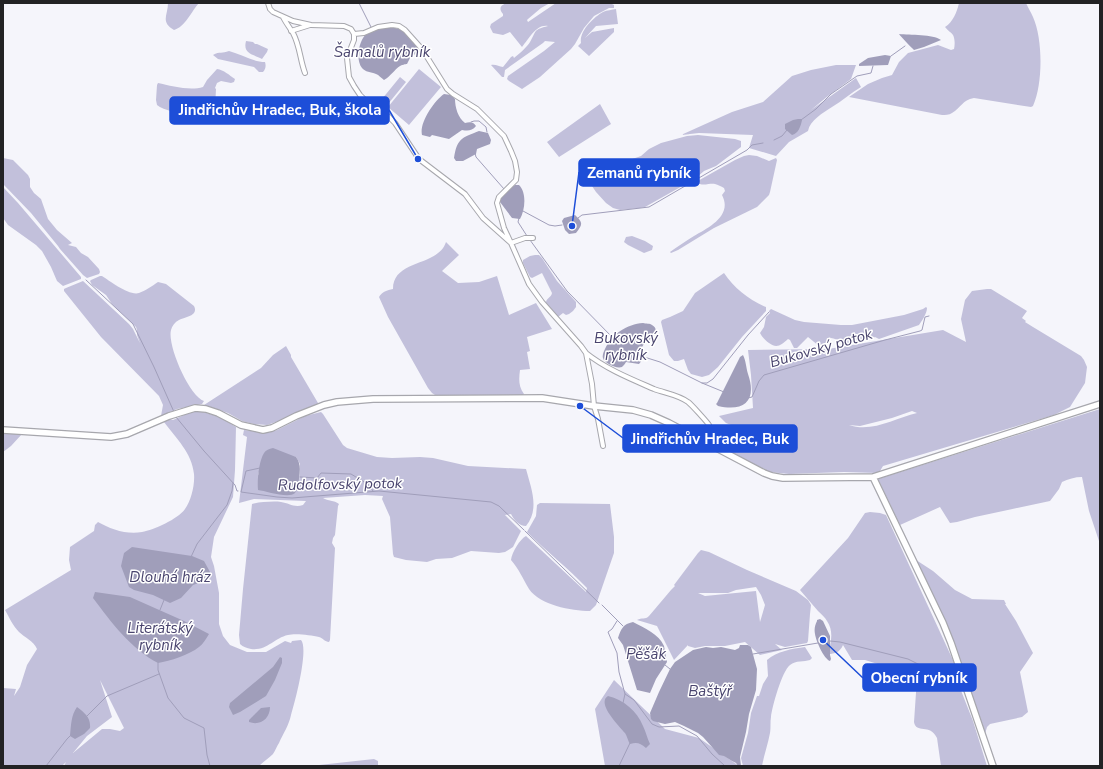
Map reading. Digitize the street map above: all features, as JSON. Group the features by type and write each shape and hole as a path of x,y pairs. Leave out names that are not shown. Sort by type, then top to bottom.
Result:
{"street":[{"path":"268,3 273,12 283,17 311,25 344,26 351,29 354,34 354,40 347,58 349,77 360,95 395,122 419,159 465,194 483,218 511,243"},
{"path":"283,17 293,33 305,73"},
{"path":"291,31 311,25"},
{"path":"354,34 392,25 399,26 405,30 422,49 447,89 477,109 504,136 515,161 517,172 516,180 499,197 497,203 504,228 529,284 542,302 586,353 615,371 688,402 709,424 706,443"},
{"path":"511,243 530,238"},
{"path":"586,353 592,384 594,406 603,446"},
{"path":"3,430 111,437 127,434 170,416 195,408 206,409 218,413 241,425 263,430 272,428 296,416 324,405 337,402 373,399 542,398 632,410 651,415 670,423 772,476 783,478 873,477 1100,404"},
{"path":"873,477 943,623 954,650 993,766"}],"shaded area":[{"path":"168,3 199,3 185,23 174,30 167,24 166,21"},
{"path":"507,3 550,3 541,8 528,19 528,22 556,3 612,4 614,5 614,8 609,8 594,16 584,28 571,49 540,77 522,89 509,81 507,79 508,76 555,42 545,41 505,70 504,77 502,77 491,65 503,67 511,57 513,56 514,58 527,46 536,31 540,28 548,26 540,27 536,30 522,47 510,32 503,35 493,33 490,27 491,24 503,16 501,7"},
{"path":"959,3 1026,3 1036,26 1040,49 1039,86 1033,106 1031,107 974,98 964,102 951,114 942,115 849,97 868,84 892,75 899,62 908,53 938,45 951,50 954,49 954,37 945,27 954,16"},
{"path":"616,9 618,24 596,26 585,38 592,32 614,28 614,32 589,56 578,46 581,43 582,34 588,25 599,14"},
{"path":"246,41 253,42 268,49 262,59 247,51 245,45"},
{"path":"229,51 256,61 265,62 265,70 263,72 259,72 254,67 218,59 213,55"},
{"path":"836,65 856,65 851,79 811,110 856,78 861,87 817,117 811,123 808,131 789,142 776,156 749,148 753,135 699,133 681,135 732,112 763,102 792,76 811,70"},
{"path":"217,69 235,79 234,82 231,83 221,81 217,83 215,88 215,108 211,112 191,114 175,112 161,108 157,105 156,100 158,83 186,88 203,87"},
{"path":"419,69 441,87 409,125 388,107"},
{"path":"400,77 406,82 388,104 382,99"},
{"path":"600,104 611,124 559,157 547,142"},
{"path":"698,135 735,139 741,141 741,147 716,166 704,171 696,178 645,207 620,210 613,208 606,203 590,183 589,178 591,171 603,169 641,156 649,149 661,143 687,136"},
{"path":"749,155 757,156 769,161 776,158 777,160 769,195 757,207 714,228 671,253 670,252 712,225 722,215 725,202 722,195 725,191 724,188 715,184 703,185 696,182 735,160"},
{"path":"3,158 13,160 28,175 30,179 30,187 41,199 48,219 57,230 72,243 68,245 76,247 81,253 88,257 99,269 99,274 87,278 83,275 31,213 3,184"},
{"path":"3,187 81,277 81,279 63,286 57,281 42,251 8,225 3,218"},
{"path":"632,236 653,246 652,250 644,253 624,242 626,237"},
{"path":"446,242 459,255 442,271 458,283 479,282 497,276 509,315 536,303 552,329 527,337 530,351 527,352 530,369 520,370 519,376 519,382 524,394 523,395 435,395 428,388 388,317 379,297 380,295 393,289 395,279 400,273 434,256 441,250"},
{"path":"539,255 542,258 557,281 576,302 576,307 569,314 566,315 563,313 558,317 546,303 552,293 542,273 532,278 530,277 523,260"},
{"path":"724,273 732,284 742,293 766,307 766,311 742,337 718,367 709,375 702,377 691,374 684,359 674,361 669,355 661,322 662,320 683,311 695,293"},
{"path":"100,276 125,290 135,293 144,291 158,282 166,284 194,306 195,312 193,314 179,320 174,324 171,330 171,337 172,347 180,369 192,390 204,401 202,404 177,409 169,414 161,416 163,405 159,396 101,337 64,291 64,289 83,281 129,324 140,343 136,327 112,304 106,295 92,285 90,281"},
{"path":"991,289 1027,311 1022,318 1026,321 1025,322 1081,356 1087,367 1085,383 1070,407 1054,415 883,466 877,473 844,472 789,474 770,472 723,448 722,444 724,437 731,431 741,431 753,437 772,442 779,432 746,431 726,423 719,416 753,408 748,350 828,349 943,330 966,342 961,319 965,300 972,291","holes":["912,411 917,413 875,426 858,427 849,425 860,426"]},
{"path":"926,307 926,312 919,325 879,339 875,337 850,343 831,338 823,346 819,346 808,337 797,348 794,348 788,339 779,346 774,346 765,340 760,333 764,327 766,317 770,313 769,311 771,309 795,320 804,322 852,325 904,315"},
{"path":"286,346 318,403 323,406 267,425 242,421 228,413 204,405 261,368 273,355"},
{"path":"1100,409 1100,544 1089,511 1082,477 1072,478 1062,482 1059,489 1050,501 950,523 940,507 900,525 878,479"},
{"path":"193,411 203,412 220,417 236,427 233,497 214,537 211,557 219,593 219,624 223,636 230,645 247,652 266,652 285,641 291,643 292,641 301,640 303,645 303,654 300,676 290,719 286,729 273,754 259,766 64,766 66,762 62,766 3,766 3,688 16,689 14,696 20,687 27,665 37,649 31,641 17,630 5,610 71,570 69,560 70,547 94,531 95,525 98,522 119,531 136,533 153,529 165,524 182,513 189,502 192,493 194,474 193,466 187,453 164,422 170,419 173,420","holes":["100,680 124,728 120,731 102,729 73,753 87,736 112,717"]},
{"path":"321,412 343,445 347,448 377,457 433,458 468,466 526,469 532,491 533,513 526,526 523,526 517,522 511,514 505,515 521,531 513,547 505,552 471,551 452,558 436,559 427,562 394,557 390,517 382,499 383,496 365,495 323,498 339,504 335,535 332,543 335,548 329,642 319,637 295,634 283,637 262,648 251,649 244,647 240,644 239,635 252,504 262,502 278,502 297,506 303,505 306,501 254,499 239,503 247,437 243,435 244,430 267,433 277,430 305,416","holes":["264,454 296,457 300,464 299,483 258,475"]},
{"path":"3,434 22,434 3,452"},
{"path":"540,503 610,504 614,537 614,553 596,605 590,611 574,610 556,606 540,599 529,589 519,570 511,560 517,546 526,536 586,592 587,588 527,532 536,516 537,505"},
{"path":"870,512 886,515 958,671 881,665 865,660 852,660 843,645 837,652 828,654 831,629 825,618 800,590 848,538 865,513"},
{"path":"701,550 709,552 796,591 808,600 811,605 807,643 785,647 775,644 782,650 760,655 745,642 725,646 705,646 695,648 688,645 674,660 657,626 637,620 649,616 675,586 674,585","holes":["756,587 765,605 760,622 756,591 705,596 698,593 728,593 736,590"]},
{"path":"913,558 933,571 955,590 972,599 1004,600 1033,653 1020,672 1028,712 1022,717 990,724 987,727 985,734 957,659"},
{"path":"805,647 812,658 810,660 795,662 790,665 781,681 775,698 770,733 762,766 743,766 741,758 748,733 751,713 757,696 759,696 763,684 768,676 767,660 780,652"},
{"path":"921,672 955,683 960,688 973,721 987,766 941,766 937,738 934,733 915,726 914,722 916,674"},
{"path":"614,680 665,729 699,738 739,766 605,766 595,709"},
{"path":"374,759 378,761 378,766 310,766"}],"water":[{"name":"Šamalů rybník","path":"388,27 399,29 404,32 411,38 420,52 411,56 407,64 400,66 384,80 377,74 363,69 358,55 362,40 369,31"},
{"path":"899,34 927,36 941,40 914,50"},
{"path":"885,55 891,56 888,65 859,66 859,64 868,58"},
{"path":"444,94 451,95 455,99 457,112 465,123 469,122 475,124 476,126 470,130 462,130 449,139 432,135 430,137 422,135 423,125 428,113"},
{"path":"798,119 802,120 800,127 796,133 792,135 785,129 785,124"},
{"path":"479,131 488,133 491,140 490,144 477,149 476,154 463,161 456,161 454,158 458,143 464,138"},
{"path":"515,185 519,185 522,188 524,197 524,206 520,219 512,218 500,202 504,194"},
{"path":"575,215 580,220 581,226 576,233 569,234 565,230 562,221 564,218"},
{"name":"Bukovský rybník","path":"643,323 654,326 656,332 653,337 642,347 641,353 643,359 639,364 626,362 622,367 620,367 608,364 603,358 603,353 616,334 631,325"},
{"path":"743,355 750,383 750,397 742,405 735,407 718,406 716,404 740,357"},
{"path":"273,448 296,457 299,462 300,470 298,486 295,493 292,495 283,495 258,490 259,471 262,456 266,451"},
{"name":"Dlouhá hráz","path":"132,547 192,556 204,561 210,575 207,580 193,585 181,598 170,603 153,595 134,590 129,587 121,566 124,553"},
{"name":"Literátský rybník","path":"95,592 130,597 209,634 202,644 190,653 158,663 130,643 122,634 93,598"},
{"path":"820,619 823,621 830,636 830,661 823,653 816,637 815,626 817,620"},
{"name":"Pěšák","path":"633,622 659,638 664,646 667,662 656,679 650,693 637,690 623,645 618,638 623,627"},
{"name":"Baštýř","path":"740,645 748,645 751,647 757,669 756,690 749,714 740,757 741,766 738,766 736,763 724,756 719,755 698,733 675,722 665,724 653,721 650,713 670,669 675,662 693,650 706,647 721,647 735,650 739,648"},
{"path":"280,657 282,658 282,663 266,696 233,715 229,707 230,703 273,667"},
{"path":"608,696 625,703 634,711 644,728 650,744 646,748 638,743 630,744 625,733 607,709 605,699"},
{"path":"77,707 87,716 90,721 90,728 84,734 75,739 70,736 72,717"},
{"path":"270,707 270,711 264,720 257,723 249,722 249,720 261,708"}],"waterway":[{"name":"Bukovský potok","path":"359,3 371,27"},
{"path":"891,56 905,46"},
{"path":"801,120 816,109 831,94 857,76 871,73 873,66"},
{"name":"Bukovský potok","path":"471,122 479,121 486,127 487,132"},
{"path":"774,140 782,136 787,130"},
{"path":"578,218 582,215 649,207 747,150 752,145 763,143"},
{"name":"Bukovský potok","path":"475,153 476,157 504,189"},
{"path":"523,211 549,225 562,225"},
{"name":"Bukovský potok","path":"519,218 518,222 527,236"},
{"name":"Bukovský potok","path":"530,240 567,291 613,338"},
{"name":"Rudolfovský potok","path":"86,280 133,324 174,412"},
{"path":"702,383 707,383 713,379 748,335 769,312"},
{"name":"Bukovský potok","path":"748,398 752,397 759,381 764,375 920,331 922,330 925,317 929,316"},
{"name":"Bukovský potok","path":"641,356 660,362 724,392"},
{"name":"Rudolfovský potok","path":"176,417 235,485 238,491"},
{"name":"Rudolfovský potok","path":"260,468 246,471 241,492 292,498 379,491 491,502 499,506 524,530"},
{"path":"300,477 317,478 321,473 351,474 369,485 373,491"},
{"path":"191,557 197,544 227,505 233,483"},
{"name":"Rudolfovský potok","path":"525,531 599,603"},
{"path":"160,610 164,600"},
{"name":"Rudolfovský potok","path":"602,605 623,626"},
{"path":"617,621 608,632 617,653 619,672 625,694 634,700 652,724 659,727 679,726 697,736 712,754 725,766"},
{"path":"830,641 840,642 908,659 920,665 929,673 934,682"},
{"path":"752,655 818,643"},
{"path":"158,663 158,670 168,698 184,718 204,728 207,755 210,766"},
{"name":"Rudolfovský potok","path":"665,665 670,669"},
{"path":"87,716 107,696 159,674"},
{"path":"623,703 625,694"},
{"path":"46,766 71,735"},
{"path":"619,766 630,743"}],"place":[{"name":"Jindřichův Hradec, Buk, škola","path":"418,159"},
{"name":"Zemanů rybník","path":"572,226"},
{"name":"Jindřichův Hradec, Buk","path":"580,406"},
{"name":"Obecní rybník","path":"823,640"}]}
